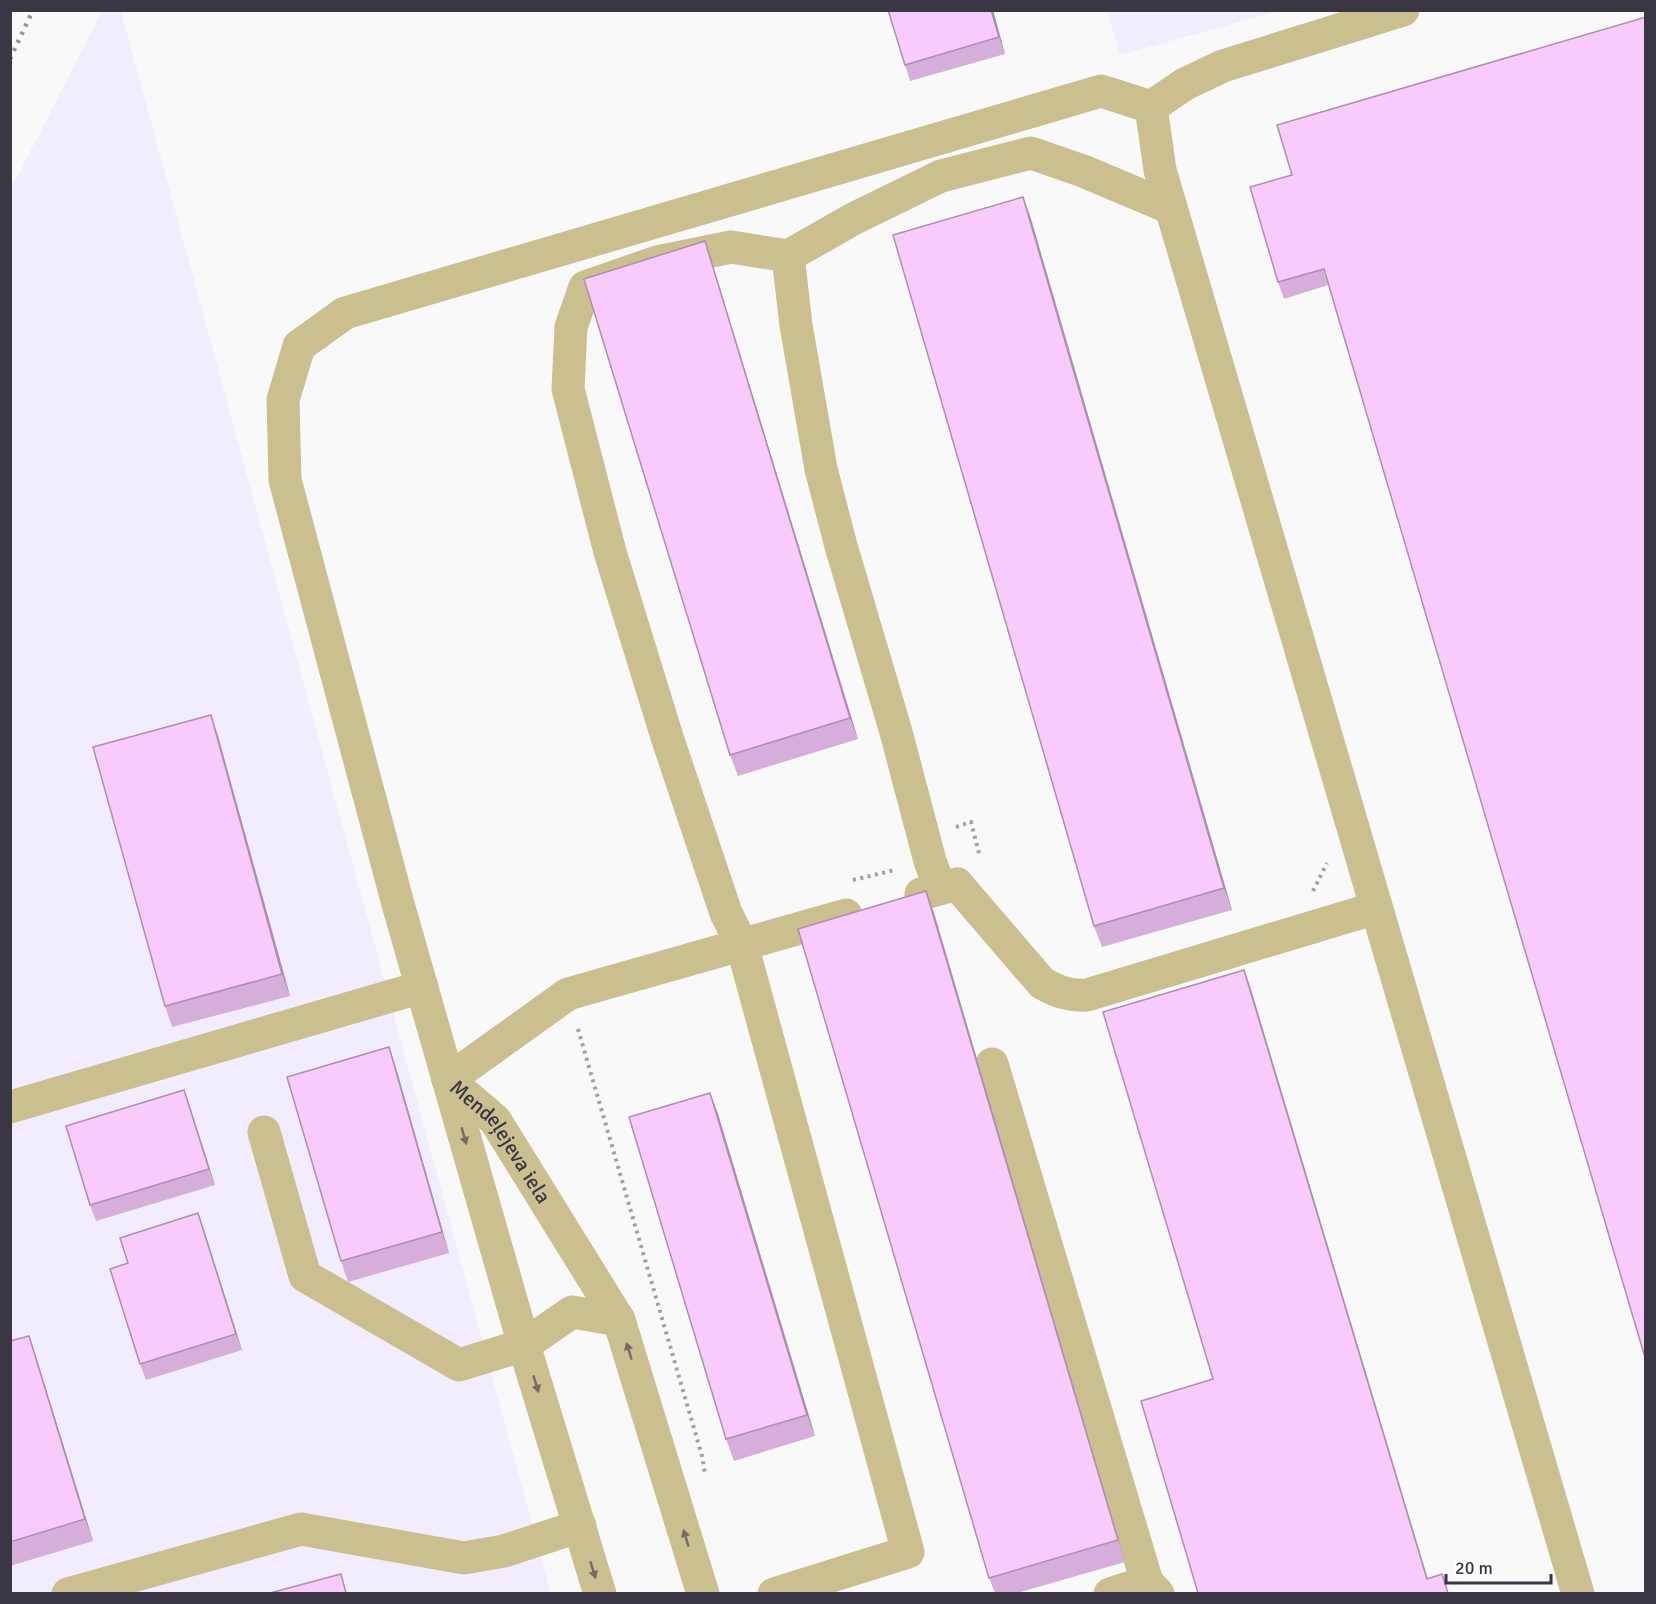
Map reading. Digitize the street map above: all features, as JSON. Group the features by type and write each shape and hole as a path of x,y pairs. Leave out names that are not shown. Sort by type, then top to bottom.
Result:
{"street":[{"path":"1151,107 1185,84 1223,66 1403,10"},
{"path":"1151,107 1101,91 345,313 299,346 284,400 285,480 395,896 448,1080 568,994 957,884 1042,982 1057,991 1072,996 1087,995 1376,908"},
{"path":"1151,107 1160,170 1578,1593"},
{"path":"774,1593 909,1552 742,945 718,891 610,552 568,389 570,327 585,287 657,262 731,247 788,256 855,218 940,176 1031,153 1083,171 1171,208"},
{"path":"788,256 796,325 821,469 841,546 896,732 930,861 940,888"},
{"path":"10,1107 422,987"},
{"path":"992,1064 1152,1588 1110,1593"},
{"name":"Mendeļejeva iela","path":"448,1080 495,1120 619,1320 703,1593"},
{"name":"Mendeļejeva iela","path":"448,1080 524,1345 600,1593"},
{"path":"264,1132 305,1276 459,1365 524,1345 572,1312 619,1320"},
{"path":"68,1593 301,1529 464,1558 504,1551 580,1526"}],"path":[{"path":"568,994 702,1456 705,1478"}],"shaded area":[{"path":"1107,10 1278,11 1120,55"},
{"path":"102,11 121,11 551,1593 11,1593 10,191"}],"building":[{"path":"888,10 991,10 999,37 905,65"},
{"path":"1646,17 1646,1361 1324,269 1278,282 1250,187 1292,175 1277,125"},
{"path":"1023,197 1224,888 1094,926 893,235"},
{"path":"705,241 850,718 730,755 584,279"},
{"path":"211,715 282,974 165,1006 93,747"},
{"path":"926,891 1118,1540 989,1578 798,929"},
{"path":"1244,970 1427,1579 1442,1574 1448,1593 1198,1593 1141,1401 1213,1379 1103,1012"},
{"path":"389,1047 442,1232 341,1261 287,1077"},
{"path":"184,1090 209,1169 90,1205 66,1126"},
{"path":"710,1093 807,1415 726,1439 629,1117"},
{"path":"198,1213 236,1334 140,1364 110,1269 128,1263 120,1238"},
{"path":"29,1336 85,1519 10,1542 10,1341"},
{"path":"341,1574 346,1593 270,1593"}],"railway":[{"path":"10,59 33,10"}]}
